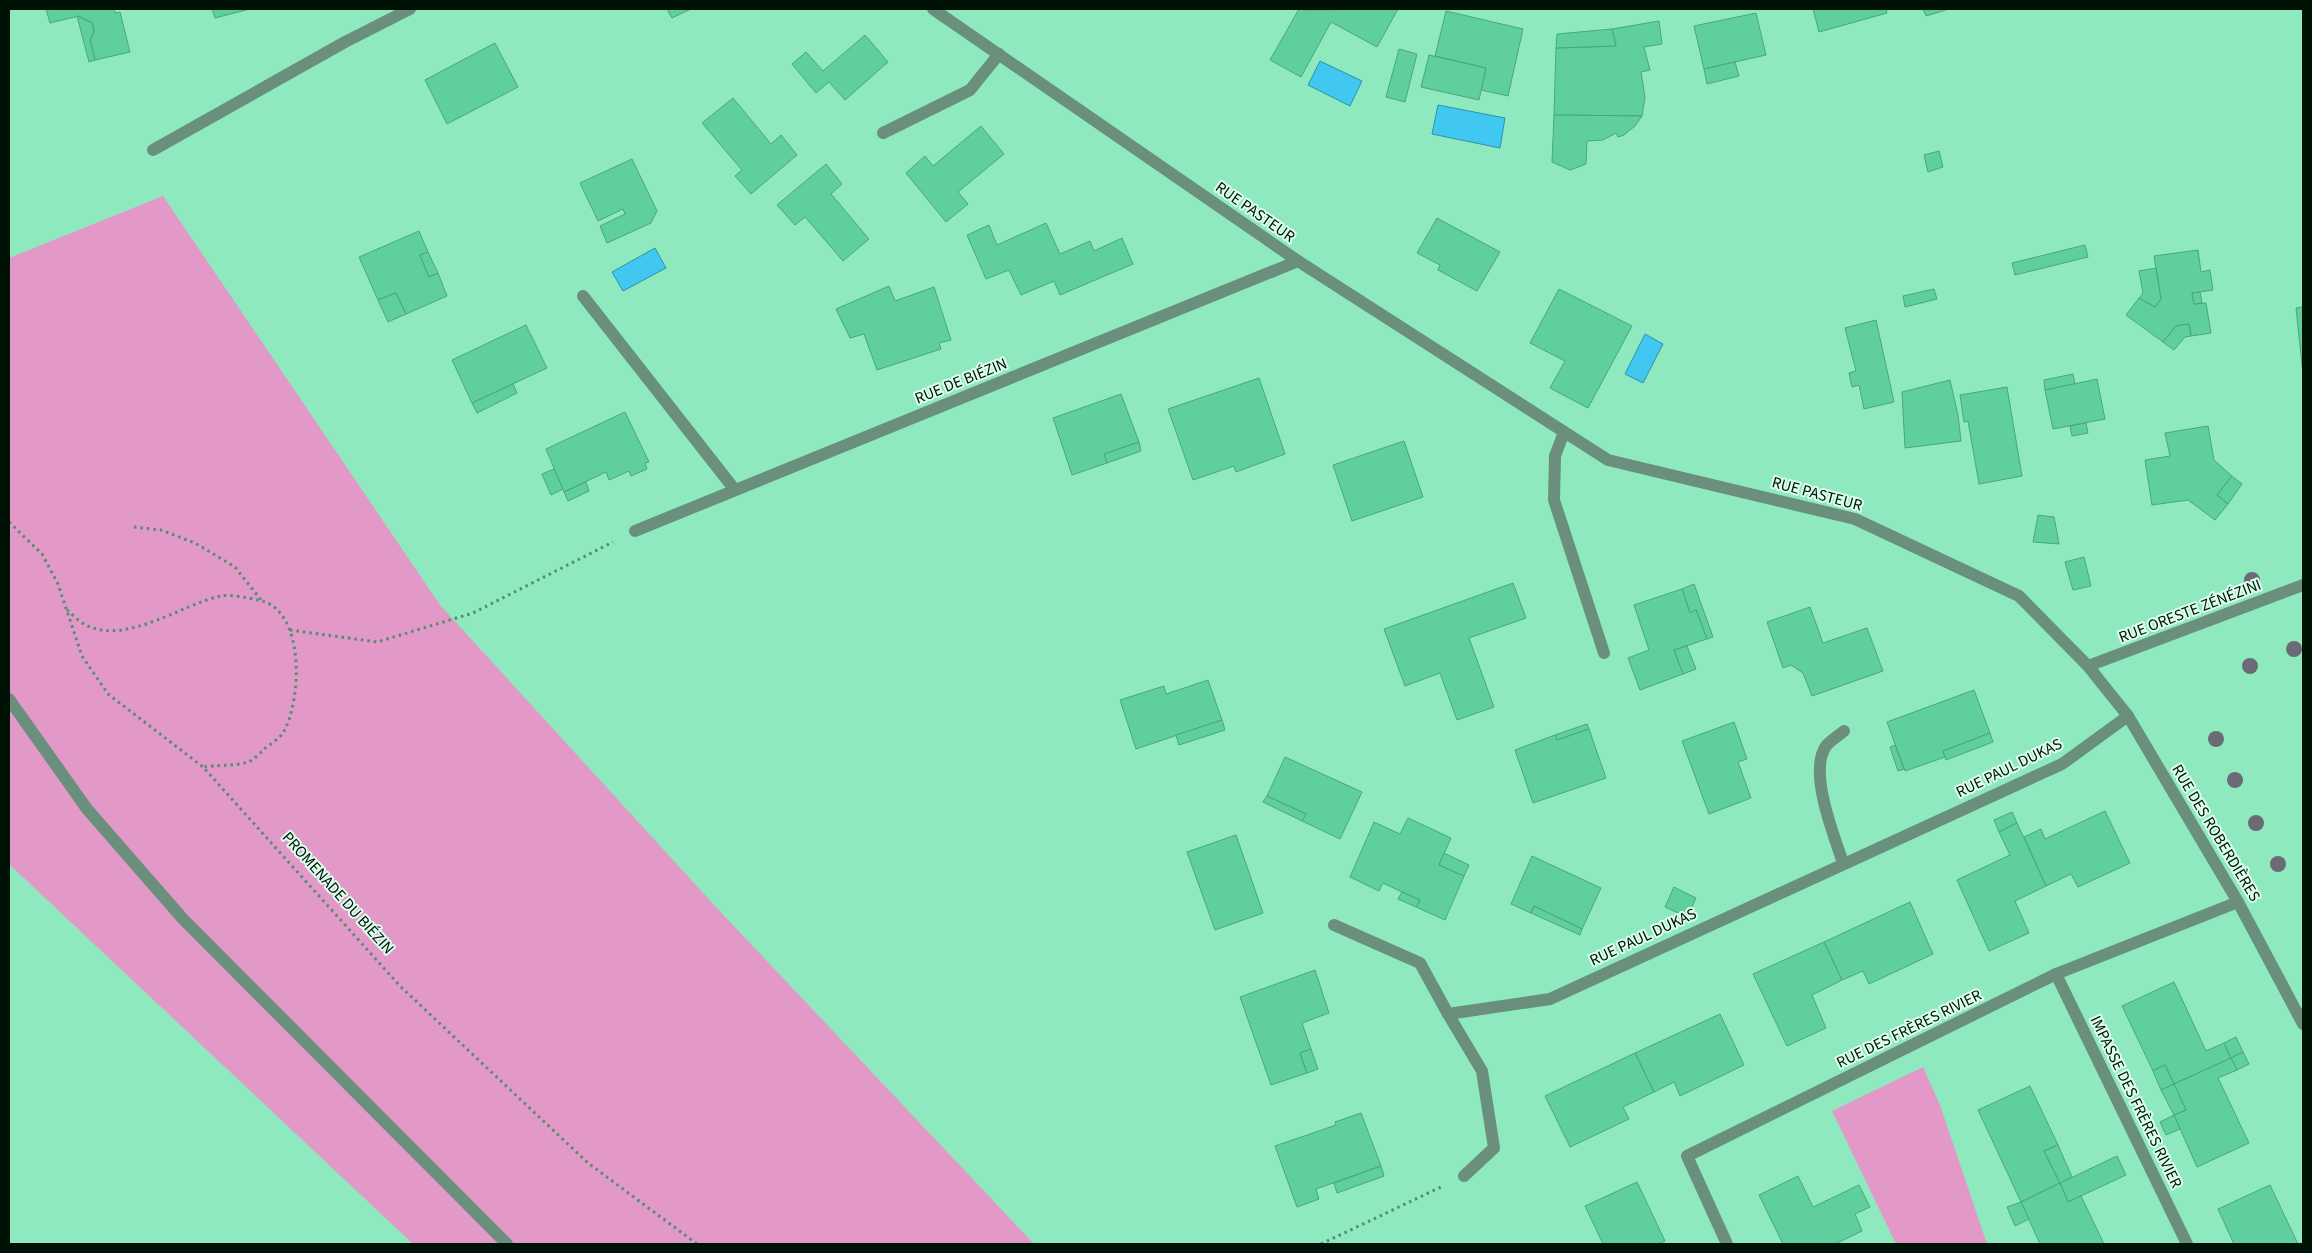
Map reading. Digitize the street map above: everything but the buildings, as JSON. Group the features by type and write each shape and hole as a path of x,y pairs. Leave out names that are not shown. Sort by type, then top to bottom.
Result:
{"street":[{"path":"153,150 345,42 410,9"},
{"name":"RUE PASTEUR","path":"933,9 1298,261 1608,460 1855,519 2019,596 2088,666"},
{"path":"883,133 970,90 999,54"},
{"name":"RUE DE BIÉZIN","path":"635,531 1298,261"},
{"path":"583,296 736,490"},
{"path":"1564,432 1555,456 1554,500 1604,653"},
{"name":"RUE ORESTE ZÉNÉZINI","path":"2088,666 2303,586"},
{"name":"RUE DES ROBERDIÈRES","path":"2088,666 2128,716 2238,902 2303,1024"},
{"path":"9,699 87,809 183,919 507,1244"},
{"name":"RUE PAUL DUKAS","path":"1448,1014 1550,999 2062,764 2128,716"},
{"path":"1843,863 1822,798 1820,770 1826,747 1844,731"},
{"name":"RUE DES FRÈRES RIVIER","path":"1727,1244 1687,1156 2056,974 2238,902"},
{"path":"1334,925 1420,963 1482,1071 1494,1148 1464,1176"},
{"name":"IMPASSE DES FRÈRES RIVIER","path":"2056,974 2187,1244"}],"path":[{"name":"PROMENADE DU BIÉZIN","path":"9,522 42,554 58,584 82,656 108,694 203,767 400,986 588,1163 697,1244"},
{"path":"134,527 161,530 195,543 235,567 261,600"},
{"path":"290,630 376,642 473,613 635,531"},
{"path":"66,609 85,625 104,630 128,629 170,616 188,607 222,596 261,600 276,607 290,630 297,662 295,698 282,733 250,762 203,767"},
{"path":"1321,1244 1464,1176"}],"shaded area":[{"path":"163,196 440,605 715,906 1034,1244 413,1244 10,865 9,258"},
{"path":"1923,1067 1940,1105 1987,1244 1896,1244 1832,1111"}],"water":[{"path":"1320,61 1362,81 1350,106 1308,85"},
{"path":"1438,105 1505,118 1500,148 1432,134"},
{"path":"655,248 666,268 623,291 612,272"},
{"path":"1645,334 1663,344 1643,383 1625,374"}]}
